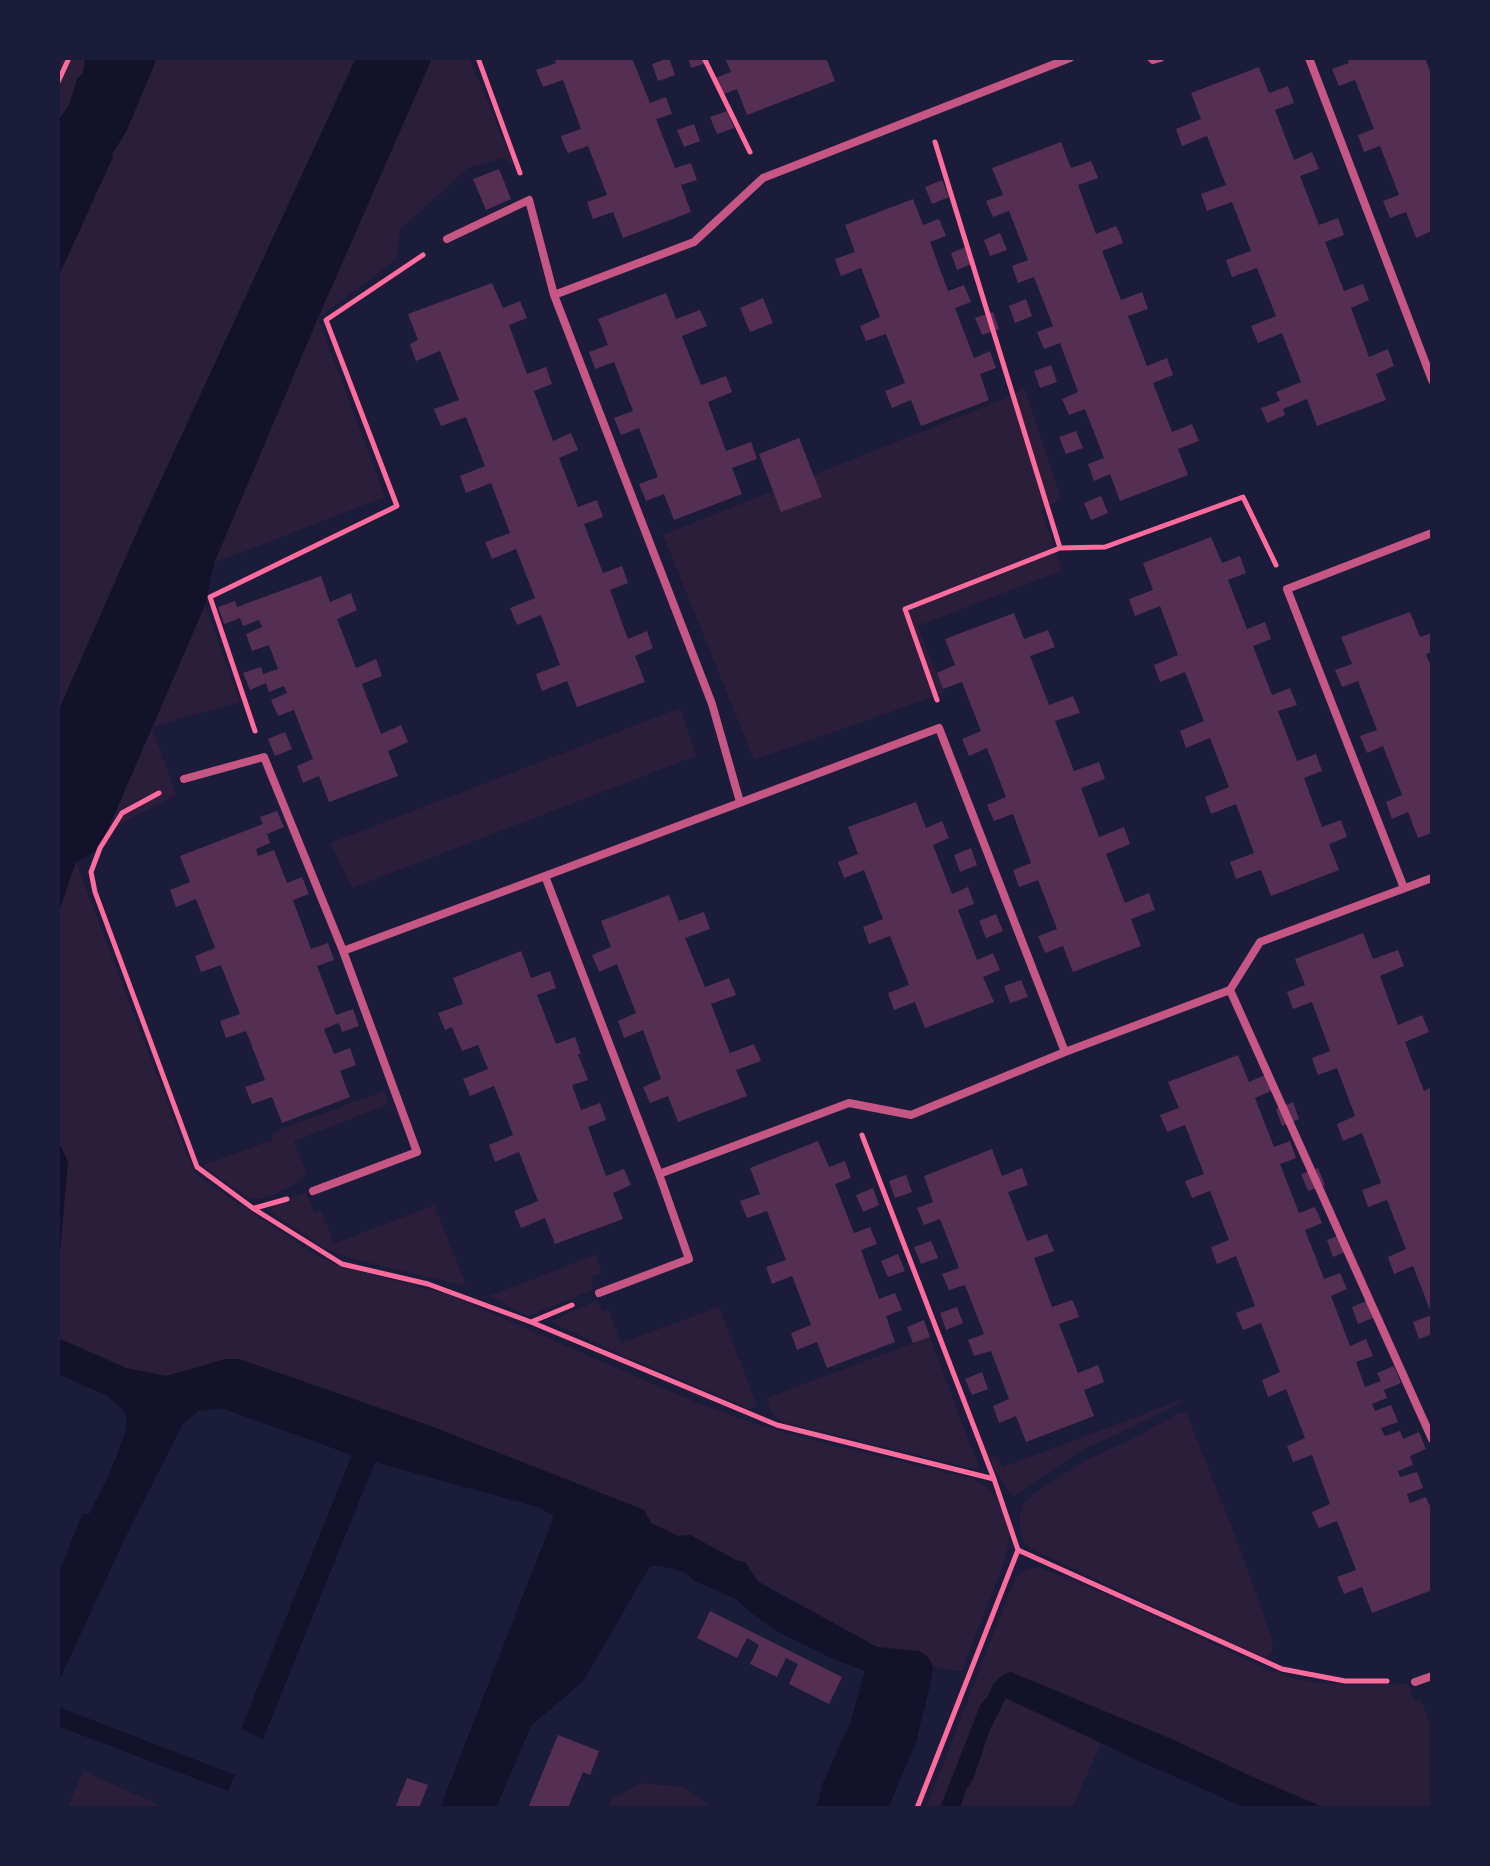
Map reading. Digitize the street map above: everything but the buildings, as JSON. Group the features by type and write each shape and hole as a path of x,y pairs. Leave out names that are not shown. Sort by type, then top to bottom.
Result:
{"street":[{"path":"554,295 694,242 763,178 1070,58"},
{"path":"1151,58 1160,58"},
{"path":"1309,58 1432,380"},
{"path":"447,239 529,200 554,295 712,704 740,802"},
{"path":"1404,888 1287,589 1432,533"},
{"path":"343,951 939,728 1065,1052"},
{"path":"184,779 264,757 343,951 417,1152 313,1191"},
{"path":"545,876 689,1259 599,1293"},
{"path":"659,1174 849,1103 911,1115 1065,1052 1230,990 1260,942 1432,878"},
{"path":"1230,990 1432,1439"},
{"path":"1415,1682 1432,1676"}],"path":[{"path":"58,82 69,58"},
{"path":"478,58 529,200"},
{"path":"704,58 763,178"},
{"path":"926,115 1060,548"},
{"path":"264,757 210,597 397,506 326,320 447,239"},
{"path":"939,728 940,709 905,609 1060,548 1105,547 1243,497 1287,589"},
{"path":"184,779 122,813 100,848 91,872 95,892 197,1167 254,1209 342,1264 428,1284 531,1322 777,1425 994,1479"},
{"path":"849,1103 994,1479 1018,1550 917,1808"},
{"path":"531,1322 599,1293"},
{"path":"1018,1550 1282,1669 1345,1681 1415,1682"}],"shaded area":[{"path":"58,58 86,58 69,105 58,121"},
{"path":"157,58 356,58 136,534 58,712 58,277"},
{"path":"157,58 58,277 58,121 69,105 77,79 83,73 85,59"},
{"path":"356,58 432,58 214,563 205,605 100,848 76,862 58,914 58,712 136,534"},
{"path":"432,58 469,58 514,165 503,158 468,168 400,230 397,259 318,318"},
{"path":"318,318 385,497 214,563"},
{"path":"1024,388 1061,499 1041,510 1063,570 918,626 944,693 754,760 663,535 1004,399"},
{"path":"205,605 240,702 152,727"},
{"path":"680,708 696,756 352,888 330,843"},
{"path":"152,727 176,795 107,831"},
{"path":"76,862 186,1152 195,1172 206,1182 314,1254 340,1266 450,1295 695,1402 756,1424 974,1479 986,1487 1005,1515 1009,1536 1006,1557 961,1672 933,1666 927,1656 877,1647 758,1581 745,1562 736,1561 690,1535 678,1536 651,1523 644,1510 428,1425 239,1359 226,1359 166,1376 126,1368 58,1338 58,1272 68,1162 58,1145 58,914"},
{"path":"384,1091 389,1104 294,1141 307,1175 301,1178 302,1181 273,1195 261,1199 245,1196 204,1165 272,1140 273,1132"},
{"path":"58,1145 68,1162 58,1272"},
{"path":"306,1192 314,1212 321,1210 334,1244 434,1205 466,1285 328,1250 270,1212 273,1206"},
{"path":"595,1255 602,1273 591,1277 593,1290 528,1316 489,1296"},
{"path":"598,1300 602,1311 608,1309 621,1343 719,1307 756,1407 750,1409 615,1352 551,1321"},
{"path":"930,1337 979,1468 786,1423 778,1420 771,1411 766,1398"},
{"path":"58,1338 126,1368 166,1376 226,1359 239,1359 428,1425 644,1510 651,1523 678,1536 690,1535 745,1562 758,1582 877,1647 919,1651 927,1656 933,1666 931,1682 916,1742 888,1808 815,1808 850,1723 865,1671 782,1634 736,1599 695,1581 684,1572 651,1566 584,1680 531,1726 496,1808 440,1808 554,1516 537,1507 375,1462 263,1739 241,1729 352,1455 221,1408 199,1411 183,1423 126,1536 58,1683 58,1576 82,1514 89,1514 110,1473 124,1436 127,1418 108,1396 58,1374"},
{"path":"1181,1400 1082,1450 1015,1496 1010,1494 990,1457 994,1456 1003,1467"},
{"path":"1186,1412 1273,1641 1272,1653 1268,1656 1263,1657 1031,1549 1020,1533 1020,1514 1024,1503 1032,1495 1086,1460"},
{"path":"1039,1567 1118,1599 1266,1669 1293,1678 1348,1685 1408,1684 1415,1702 1421,1700 1432,1729 1432,1808 1325,1808 1176,1741 1010,1672 994,1683 980,1706 940,1808 926,1808 1014,1581 1021,1573"},
{"path":"1011,1672 1325,1808 1246,1808 1006,1698 990,1729 960,1808 940,1808 980,1706 994,1683"},
{"path":"1005,1698 1101,1743 1072,1808 960,1808"},
{"path":"58,1707 235,1775 228,1791 58,1726"},
{"path":"83,1771 166,1808 67,1808"},
{"path":"642,1783 684,1787 712,1808 606,1808 613,1798"}]}
